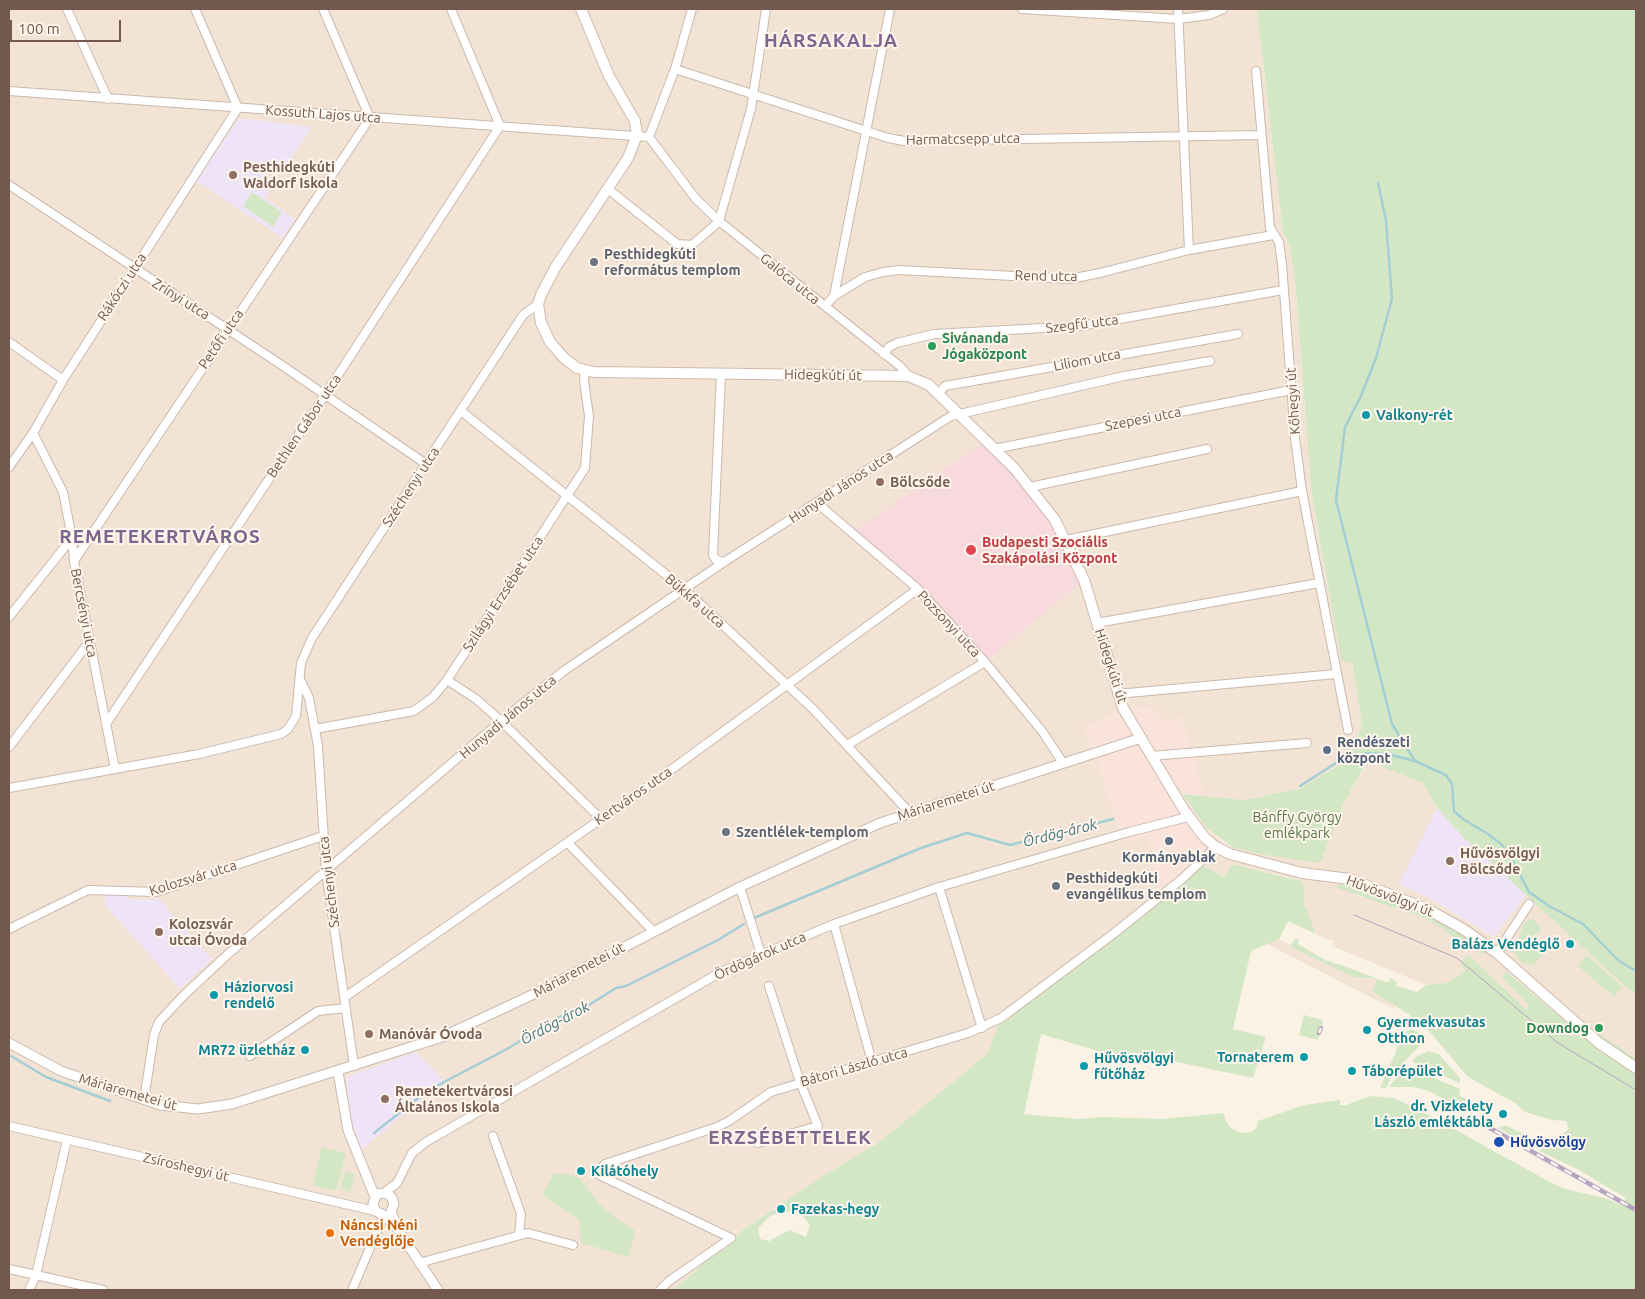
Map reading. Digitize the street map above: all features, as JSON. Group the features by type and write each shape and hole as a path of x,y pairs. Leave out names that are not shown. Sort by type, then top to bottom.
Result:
{"main road":[{"path":"581,9 609,76 635,121 637,135 631,152 550,277 538,304 541,323 550,342 564,358 584,371"},
{"name":"Hidegkúti út","path":"584,371 721,378 908,376 920,380 939,393 1030,486 1066,540 1084,580 1117,694 1151,756 1188,817 1216,847"},
{"name":"Hűvösvölgyi út","path":"1216,847 1251,860 1302,873 1350,879 1394,895 1440,916 1497,953 1599,1043 1636,1068"}],"street":[{"path":"67,9 108,99"},
{"path":"196,9 238,108"},
{"path":"323,9 370,118"},
{"path":"450,9 500,126"},
{"path":"637,135 649,137 675,69 692,9"},
{"path":"608,189 677,244 692,245 718,221 754,94 766,9"},
{"path":"834,296 890,9"},
{"path":"1022,9 1178,19 1209,15 1223,9"},
{"path":"1178,9 1189,250"},
{"name":"Harmatcsepp utca","path":"675,69 865,131 904,141 1261,135"},
{"name":"Kőhegyi út","path":"1256,71 1270,228 1280,245 1291,390 1302,491 1348,730"},
{"name":"Kossuth Lajos utca","path":"9,91 370,118 637,135"},
{"name":"Rákóczi utca","path":"9,467 238,108"},
{"name":"Petőfi utca","path":"74,561 370,118"},
{"name":"Bethlen Gábor utca","path":"106,724 325,395 500,126"},
{"name":"Galóca utca","path":"649,137 696,199 718,221 901,367 908,376"},
{"name":"Zrínyi utca","path":"9,185 134,269 228,329 426,464"},
{"name":"Rend utca","path":"825,306 834,296 865,277 899,270 1070,279 1189,250 1273,235"},
{"name":"Szegfű utca","path":"884,354 889,347 897,343 934,334 1080,326 1283,290"},
{"name":"Széchenyi utca","path":"115,769 216,750 281,734 293,724 296,716 301,663 312,638 523,315 538,304"},
{"name":"Liliom utca","path":"939,393 945,386 1238,334"},
{"path":"9,342 63,380"},
{"name":"Hunyadi János utca","path":"144,1100 154,1035 169,1010 227,955 501,721 565,670 724,562 958,413 1124,376 1210,361"},
{"name":"Szilágyi Erzsébet utca","path":"315,728 414,711 432,697 446,680 585,468 589,416 584,371"},
{"path":"721,378 712,555 716,560 724,562"},
{"name":"Szepesi utca","path":"994,449 1291,390"},
{"name":"Bükkfa utca","path":"461,411 684,590 788,685 909,812"},
{"name":"Bercsényi utca","path":"32,433 63,492 72,538 74,561 115,769"},
{"path":"1030,486 1207,449"},
{"path":"1066,540 1302,491"},
{"name":"Pozsonyi utca","path":"817,503 918,589 985,662 1042,731 1063,763"},
{"path":"9,617 72,538"},
{"path":"1097,623 1319,583"},
{"name":"Kertváros utca","path":"345,997 568,843 918,589"},
{"path":"9,747 90,641"},
{"path":"847,745 985,662"},
{"path":"1117,694 1336,674"},
{"name":"Széchenyi utca","path":"299,678 309,698 320,763 326,871 354,1066"},
{"path":"446,680 476,699 501,721 601,819"},
{"path":"298,697 305,694 309,698"},
{"name":"Máriaremetei út","path":"9,1043 60,1071 144,1100 178,1108 217,1107 338,1072 441,1038 740,887 851,835 909,812 1141,738"},
{"path":"1151,756 1307,743"},
{"path":"9,788 115,769"},
{"name":"Ördögárok utca","path":"380,1194 397,1183 412,1153 426,1142 721,972 834,924 939,887 1129,832 1188,817"},
{"name":"Kolozsvár utca","path":"9,929 88,890 156,892 323,836"},
{"path":"568,843 653,931"},
{"name":"Bátori László utca","path":"660,1290 669,1281 731,1238 599,1175 598,1171 606,1164 616,1159 716,1127 771,1092 982,1028 1001,1018 1113,934 1182,879 1216,847"},
{"path":"740,887 761,954"},
{"path":"939,887 982,1028"},
{"path":"1497,953 1529,904"},
{"path":"834,924 872,1062"},
{"path":"758,1143 818,1126 800,1082 769,986"},
{"path":"250,1056 318,1011 346,1008"},
{"path":"338,1072 348,1130 369,1181 380,1194 392,1198 394,1204 380,1215"},
{"name":"Zsíroshegyi út","path":"9,1126 380,1215"},
{"path":"493,1136 521,1214 519,1235"},
{"path":"29,1290 36,1275 67,1140"},
{"path":"352,1290 380,1215 380,1194"},
{"path":"380,1215 398,1230 438,1290"},
{"path":"419,1263 528,1233 572,1245"},
{"path":"9,1269 103,1290"}],"shaded area":[{"path":"9,9 1257,9 1283,233 1290,246 1296,290 1311,489 1341,661 1352,663 1362,725 1349,759 1301,788 1245,800 1202,796 1201,784 1182,718 1164,721 1134,708 1084,726 1097,759 1124,844 1149,836 1162,899 1001,1018 987,1054 881,1141 826,1174 731,1238 674,1290 9,1290","holes":["587,1188 605,1210 635,1231 579,1220 542,1195"]},
{"name":"Pesthidegkúti Waldorf Iskola","path":"239,118 312,127 283,171 272,164 262,179 273,186 265,198 295,219 283,238 196,181"},
{"name":"Budapesti Szociális Szakápolási Központ","path":"986,441 1030,487 1084,580 985,662 918,589 852,533"},
{"path":"1134,708 1155,709 1164,721 1182,718 1201,784 1202,796 1182,794 1207,829 1225,843 1162,899 1149,837 1124,844 1097,759 1084,726"},
{"path":"1368,761 1423,783 1437,808 1399,884 1433,900 1493,937 1527,894 1626,987 1636,993 1636,1059 1591,1028 1583,1036 1508,972 1502,978 1529,1005 1527,1010 1468,955 1466,970 1459,976 1446,983 1426,985 1332,946 1334,941 1324,939 1316,934 1304,903 1304,887 1294,879 1232,864 1224,877 1202,865 1225,843 1233,847 1343,805","holes":["1339,883 1379,896 1465,935 1476,950 1464,948 1443,929 1425,918 1368,897 1360,897 1337,887","1543,939 1547,943 1548,949 1512,951","1587,955 1623,987 1614,997 1578,966"]},
{"name":"Hűvösvölgyi Bölcsőde","path":"1437,808 1464,838 1527,894 1494,937 1433,900 1399,884"},
{"name":"Kolozsvár utcai Óvoda","path":"106,894 129,895 128,899 155,900 156,896 212,959 180,989 105,905"},
{"path":"1279,939 1353,977 1378,979 1389,1001 1396,1006 1394,1009 1265,943"},
{"name":"Remetekertvárosi Általános Iskola","path":"416,1052 444,1081 361,1150 350,1117 346,1077"}],"green space":[{"name":"Bánffy György emlékpark","path":"1257,9 1636,9 1636,993 1626,987 1464,838 1437,808 1423,783 1367,761 1343,805 1320,863 1259,854 1233,847 1207,829 1182,794 1245,800 1301,788 1349,759 1362,725 1352,663 1341,661 1311,489 1296,290 1290,246 1283,233"},
{"path":"252,192 282,212 273,227 243,206"},
{"path":"1232,864 1300,881 1304,887 1304,903 1316,934 1288,921 1279,939 1251,951 1233,1029 1266,1037 1253,1078 1134,1053 1111,1055 1041,1034 1024,1114 1079,1119 1104,1117 1163,1119 1223,1113 1232,1129 1241,1133 1251,1132 1256,1128 1258,1121 1304,1105 1340,1100 1340,1105 1346,1105 1370,1096 1394,1098 1416,1108 1565,1189 1605,1198 1622,1205 1626,1198 1577,1169 1539,1151 1569,1129 1566,1121 1552,1120 1525,1112 1515,1103 1468,1077 1429,1031 1408,1014 1372,991 1378,979 1388,983 1390,978 1397,982 1396,986 1417,992 1426,985 1446,983 1466,970 1460,964 1468,955 1527,1010 1529,1005 1502,978 1507,972 1583,1036 1591,1028 1636,1059 1636,1290 674,1290 731,1238 826,1174 881,1141 987,1054 1001,1018 1202,865 1224,877","holes":["784,1211 801,1214 810,1225 806,1237 790,1230 769,1241 760,1239 758,1228 770,1216"]},
{"path":"1339,883 1430,915 1465,935 1486,951 1483,955 1476,950 1463,948 1464,946 1443,929 1425,918 1337,888"},
{"path":"1534,919 1541,929 1535,938 1547,943 1548,949 1533,965 1522,963 1512,951 1519,948 1519,937 1523,925 1528,920"},
{"path":"1295,939 1299,939 1298,944 1325,960 1378,979 1353,977 1291,947 1291,945"},
{"path":"1587,955 1623,987 1614,997 1578,966"},
{"path":"1304,1015 1323,1020 1318,1040 1299,1035"},
{"path":"1411,1029 1418,1032 1424,1038 1424,1042 1391,1077 1386,1088 1380,1088 1404,1033"},
{"path":"1428,1051 1439,1054 1460,1078 1460,1083 1412,1062 1414,1058"},
{"path":"1411,1068 1460,1089 1459,1095 1476,1104 1471,1114 1429,1091 1413,1087 1389,1087 1402,1071"},
{"path":"1506,1125 1536,1141 1535,1149 1498,1128"},
{"path":"322,1147 346,1153 336,1191 313,1185"},
{"path":"346,1171 355,1174 350,1192 340,1189"},
{"path":"554,1173 568,1174 579,1178 605,1210 635,1231 629,1257 581,1243 579,1220 542,1195"}],"waterway":[{"path":"1378,183 1386,220 1392,299 1376,358 1361,396 1345,427 1336,500 1392,724 1415,761"},
{"name":"Ördög-árok","path":"1300,786 1347,756 1369,753 1387,754 1415,761 1446,775 1452,784 1454,811 1501,844 1510,855 1529,892 1549,906 1583,924 1619,961 1636,971"},
{"name":"Ördög-árok","path":"754,918 921,848 967,833 1010,845 1113,819"},
{"name":"Ördög-árok","path":"374,1133 427,1091 507,1049 559,1017 581,1010 616,988 626,986 718,940 744,924"},
{"name":"Ördög-árok","path":"11,1056 46,1077 110,1101"}],"tram line":[{"path":"1354,915 1457,958 1558,1043 1636,1090"}],"railway":[{"path":"1319,1033 1321,1028"},
{"path":"1481,1123 1636,1210"}],"place":[{"name":"Pesthidegkúti Waldorf Iskola","path":"233,175"},
{"name":"Pesthidegkúti református templom","path":"594,262"},
{"name":"Sivánanda Jógaközpont","path":"932,346"},
{"name":"Valkony-rét","path":"1366,415"},
{"name":"Bölcsőde","path":"880,482"},
{"name":"Budapesti Szociális Szakápolási Központ","path":"971,550"},
{"name":"Rendészeti központ","path":"1327,750"},
{"name":"Szentlélek-templom","path":"726,832"},
{"name":"Kormányablak","path":"1169,841"},
{"name":"Hűvösvölgyi Bölcsőde","path":"1450,861"},
{"name":"Pesthidegkúti evangélikus templom","path":"1056,886"},
{"name":"Kolozsvár utcai Óvoda","path":"159,932"},
{"name":"Balázs Vendéglő","path":"1570,944"},
{"name":"Háziorvosi rendelő","path":"214,995"},
{"name":"Downdog","path":"1599,1028"},
{"name":"Gyermekvasutas Otthon","path":"1367,1030"},
{"name":"Manóvár Óvoda","path":"369,1034"},
{"name":"MR72 üzletház","path":"305,1050"},
{"name":"Tornaterem","path":"1304,1057"},
{"name":"Hűvösvölgyi fűtőház","path":"1084,1066"},
{"name":"Táborépület","path":"1352,1071"},
{"name":"Remetekertvárosi Általános Iskola","path":"385,1099"},
{"name":"dr. Vizkelety László emléktábla","path":"1503,1114"},
{"name":"Hűvösvölgy","path":"1499,1142"},
{"name":"Kilátóhely","path":"581,1171"},
{"name":"Fazekas-hegy","path":"781,1209"},
{"name":"Náncsi Néni Vendéglője","path":"330,1233"}],"district":[{"name":"HÁRSAKALJA","path":"831,41"},
{"name":"REMETEKERTVÁROS","path":"160,537"},
{"name":"ERZSÉBETTELEK","path":"790,1138"}]}
